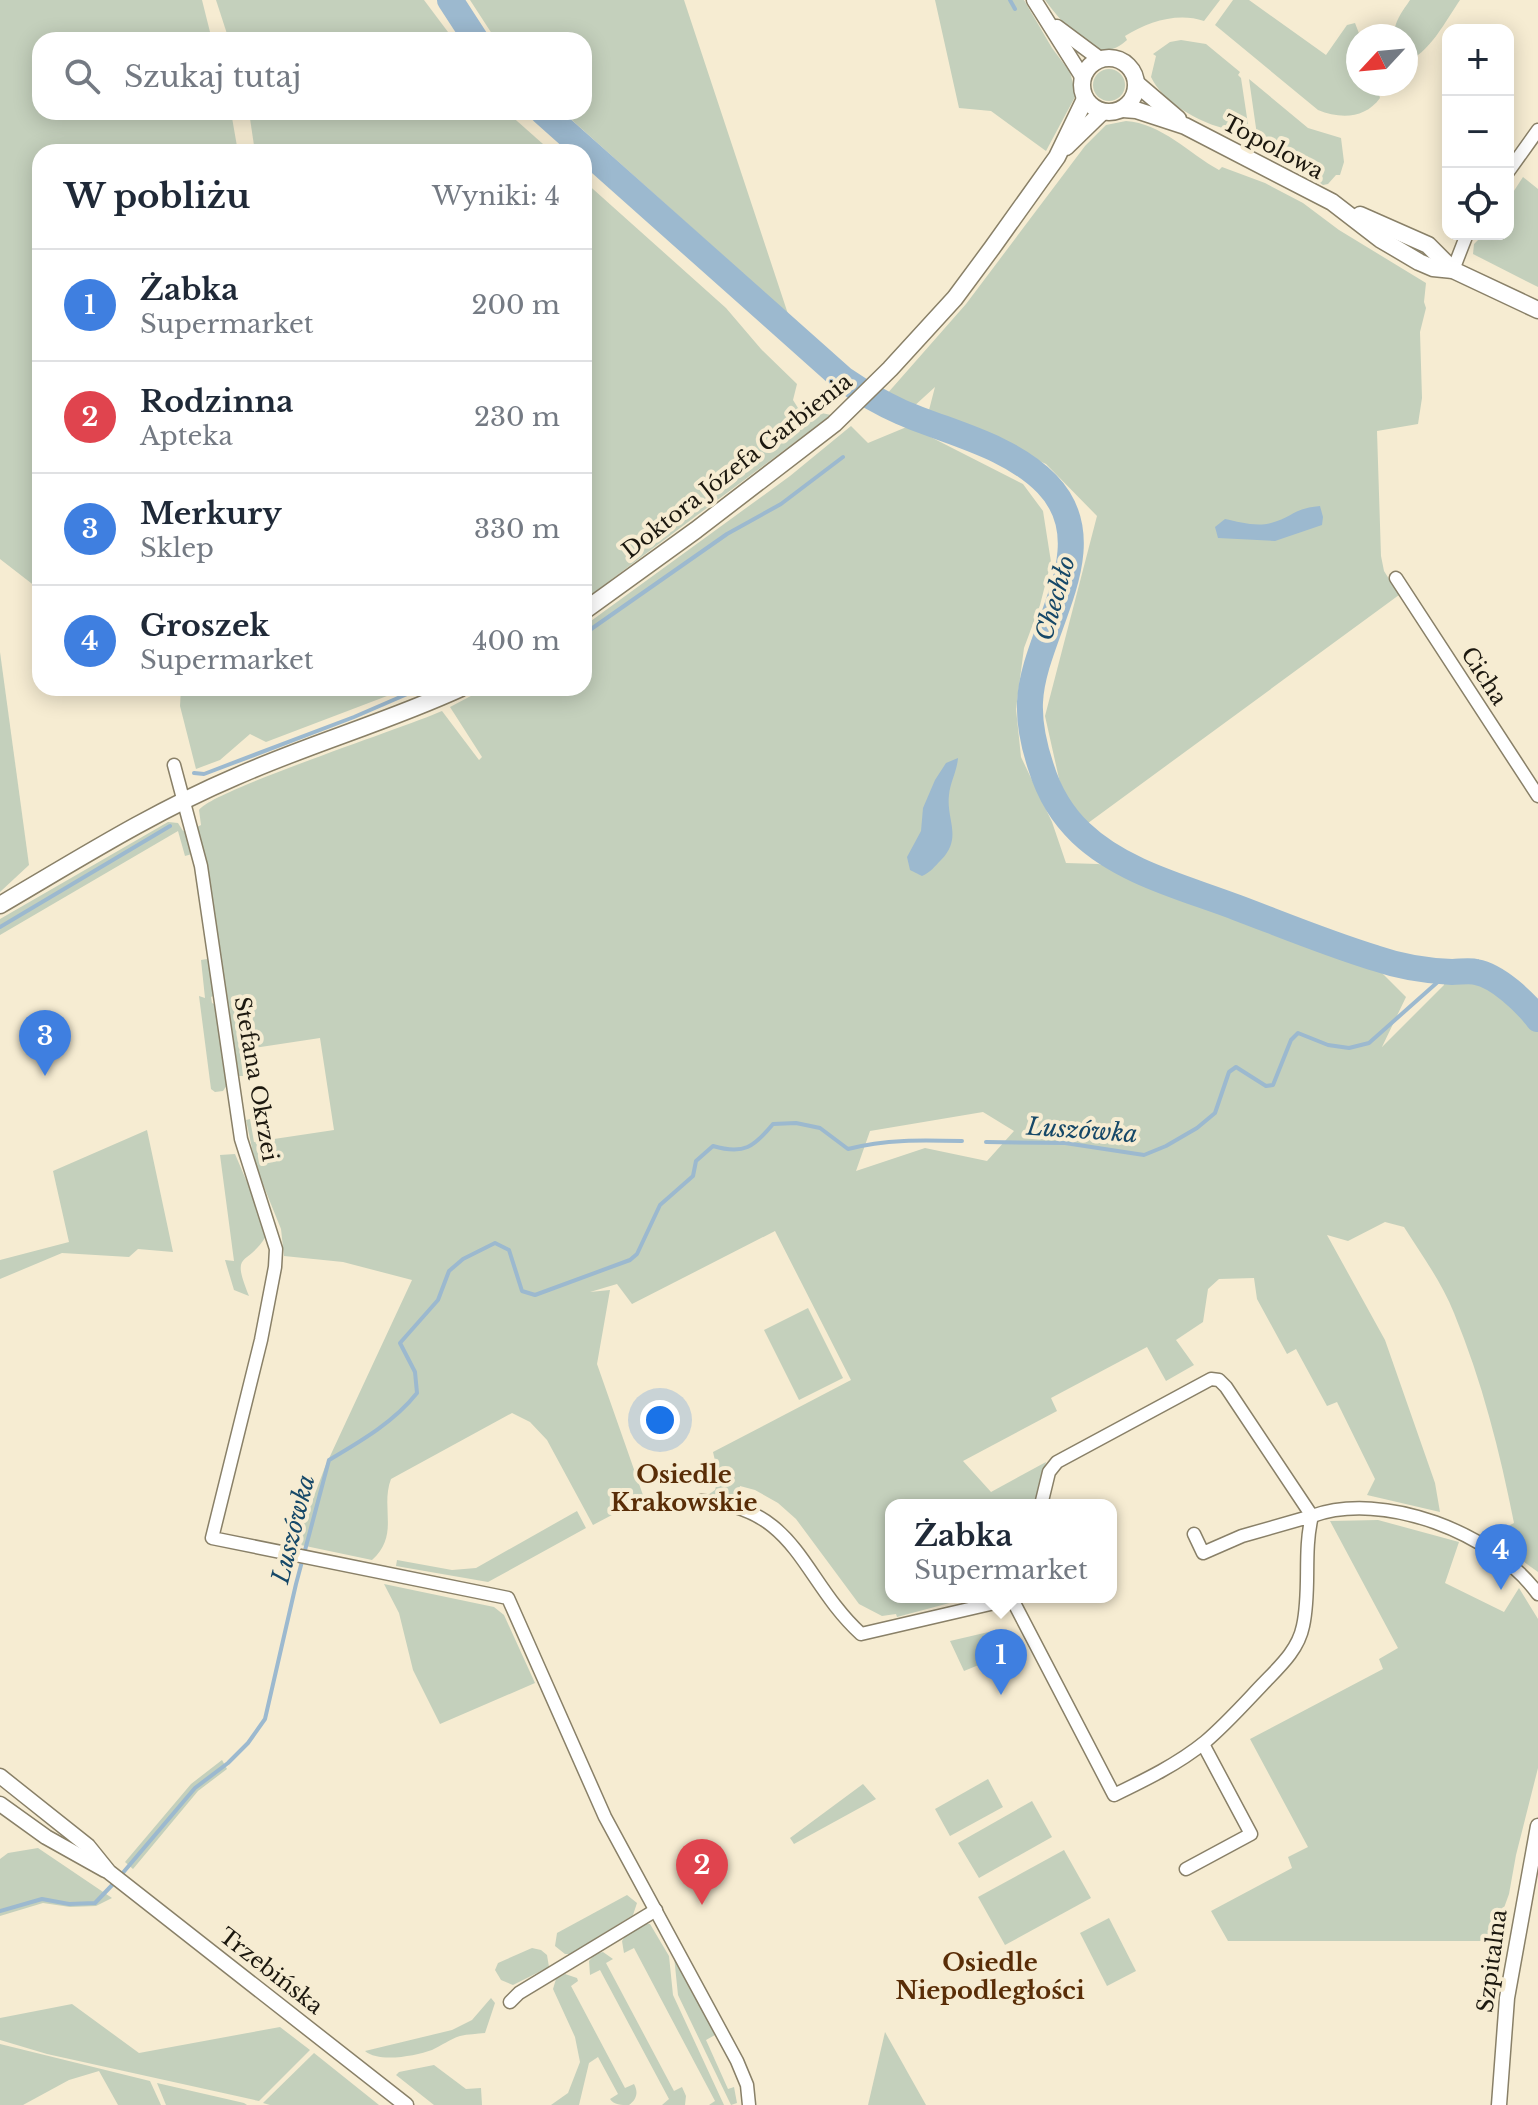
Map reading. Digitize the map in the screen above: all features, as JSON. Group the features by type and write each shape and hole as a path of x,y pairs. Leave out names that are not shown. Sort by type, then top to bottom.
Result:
{"main road":[{"path":"1100,59 1116,59 1132,70 1137,84 1131,103 1123,109 1102,112 1085,99 1083,78 1089,67 1100,59"},
{"name":"Topolowa","path":"1137,84 1185,126"},
{"name":"Doktora Józefa Garbienia","path":"1057,157 1085,99"},
{"name":"Topolowa","path":"1123,109 1136,110 1185,126 1340,207 1380,239 1419,262 1433,268 1453,270 1538,310"},
{"name":"Doktora Józefa Garbienia","path":"592,605 696,530 847,413 955,298 1057,157 1102,112"},
{"path":"0,905 184,800 237,776 443,696"}],"street":[{"path":"1034,0 1083,78"},
{"path":"1044,16 1076,44 1100,59"},
{"path":"1511,168 1538,130"},
{"path":"1453,270 1465,240"},
{"name":"Cicha","path":"1396,578 1538,796"},
{"name":"Stefana Okrzei","path":"174,765 201,866 241,1139 273,1231 276,1249 261,1340 212,1538 508,1598 605,1817 656,1910"},
{"path":"1015,1603 1114,1795 1203,1744 1239,1710 1298,1644 1306,1612 1308,1532 1312,1516 1219,1380 1211,1379 1057,1462 1049,1472 1042,1499"},
{"path":"701,1501 748,1511 771,1523 794,1547 842,1615 861,1634 991,1603"},
{"path":"1194,1534 1203,1553 1242,1536 1329,1510 1374,1507 1442,1524 1475,1540 1518,1572 1538,1594"},
{"path":"1186,1869 1251,1834 1203,1744"},
{"name":"Trzebińska","path":"0,1776 88,1846 109,1872"},
{"name":"Trzebińska","path":"0,1804 69,1851 109,1872 406,2105"},
{"name":"Szpitalna","path":"1499,2105 1507,1998 1538,1826"},
{"path":"510,2002 530,1986 656,1910 737,2061 747,2085 749,2105"}],"green space":[{"path":"0,0 202,0 210,32 32,32 32,120 232,120 237,144 32,144 32,584 0,559"},
{"path":"216,0 424,0 448,32 226,32"},
{"path":"470,0 684,0 788,314 572,120 592,120 592,32 491,32"},
{"path":"935,0 1024,0 1070,72 1076,95 1046,151 991,111 959,108"},
{"path":"1045,0 1220,0 1204,21 1173,18 1153,23 1125,36 1127,40 1117,47 1106,50 1083,41"},
{"path":"1233,0 1249,0 1326,55 1346,26 1346,96 1380,98 1367,110 1352,115 1335,115 1318,110 1215,25"},
{"path":"1410,0 1460,0 1429,45 1418,55 1418,24 1396,24"},
{"path":"1181,40 1206,44 1240,72 1238,75 1249,131 1247,136 1207,123 1188,113 1170,101 1156,85 1151,77 1156,56 1153,54 1170,42"},
{"path":"1109,69 1120,74 1125,85 1120,96 1109,101 1098,96 1093,85 1098,74"},
{"path":"1249,79 1308,128 1341,138 1344,162 1340,175 1323,185 1270,147 1272,143 1257,135"},
{"path":"250,120 516,120 543,144 254,144"},
{"path":"1126,121 1163,133 1219,170 1222,167 1265,183 1303,203 1339,230 1426,283 1426,308 1420,332 1422,398 1418,424 1377,431 1381,556 1384,571 1399,595 1084,826 1064,801 1045,716 1097,516 1046,464 929,410 935,387 912,408 886,395 966,304 1085,146 1106,125"},
{"path":"1523,177 1538,189 1538,287 1473,254 1474,244 1478,240 1514,240 1514,191"},
{"path":"592,188 726,308 761,349 797,384 793,400 798,408 831,415 592,594"},
{"path":"851,426 868,443 909,426 1023,484 1043,511 1051,562 1024,648 1016,709 1021,757 1052,822 1066,863 1098,864 1127,870 1261,927 1372,963 1406,997 1382,1047 1444,985 1444,979 1456,975 1469,975 1497,987 1522,1006 1538,1027 1538,1572 1488,1536 1514,1523 1482,1391 1449,1302 1431,1269 1404,1227 1385,1222 1348,1241 1327,1235 1385,1340 1435,1483 1440,1512 1367,1495 1375,1479 1337,1402 1327,1406 1296,1349 1287,1354 1257,1299 1254,1278 1219,1279 1208,1289 1203,1322 1176,1340 1194,1365 1166,1381 1147,1347 1051,1398 1057,1411 963,1461 991,1492 1046,1462 1037,1499 885,1499 885,1603 950,1603 897,1617 896,1614 882,1616 859,1604 796,1519 778,1503 755,1490 740,1486 737,1497 728,1494 726,1498 705,1497 720,1482 713,1452 851,1380 775,1231 632,1304 617,1284 590,1292 610,1290 597,1364 644,1498 593,1525 547,1440 530,1422 512,1413 391,1479 385,1541 372,1560 296,1544 325,1467 412,1280 343,1262 284,1256 281,1229 256,1167 246,1120 250,1119 254,1142 334,1130 320,1038 240,1050 243,1076 239,1076 206,861 197,827 201,825 199,810 238,788 272,774 442,711 479,760 482,757 450,707 471,696 592,696 592,620 790,476","holes":["983,1112 1014,1131 987,1161 925,1148 856,1171 870,1131"]},
{"path":"0,652 29,865 0,892"},
{"path":"181,696 387,696 266,742 250,734 220,760 196,769 180,706"},
{"path":"168,822 178,823 183,831 186,830 192,854 185,856 178,831 0,935 0,919"},
{"path":"207,959 211,966 215,995 211,997 216,1005 227,1085 223,1091 215,1092 211,1089 199,996 205,998 201,960"},
{"path":"147,1130 173,1252 138,1249 129,1257 62,1253 0,1279 0,1260 69,1242 53,1171"},
{"path":"235,1154 261,1215 266,1236 241,1265 249,1296 234,1290 225,1260 234,1261 220,1155"},
{"path":"808,1308 843,1378 799,1400 764,1330"},
{"path":"577,1511 586,1528 488,1582 396,1566 397,1560 452,1570 476,1568"},
{"path":"1378,1520 1459,1542 1445,1583 1504,1612 1519,1588 1538,1619 1538,1768 1509,1894 1492,1941 1228,1941 1211,1911 1292,1868 1288,1857 1308,1847 1250,1739 1383,1669 1379,1659 1398,1648 1330,1521"},
{"path":"384,1584 494,1607 504,1615 535,1683 440,1724 413,1670 399,1613"},
{"path":"997,1630 1008,1653 964,1671 950,1641"},
{"path":"222,1760 227,1769 198,1791 133,1869 125,1862 191,1784"},
{"path":"988,1779 1003,1807 950,1836 935,1809"},
{"path":"863,1784 876,1799 794,1844 790,1838"},
{"path":"1032,1801 1052,1837 979,1878 958,1843"},
{"path":"38,1848 112,1898 96,1906 70,1907 43,1903 0,1916 0,1859 8,1853"},
{"path":"1064,1850 1091,1898 1005,1945 978,1897"},
{"path":"627,1895 637,1903 633,1915 570,1954 555,1946 557,1933"},
{"path":"1109,1918 1136,1971 1107,1986 1080,1933"},
{"path":"650,1924 669,1956 673,1995 724,2105 709,2105 715,2101 634,1948 624,1953 622,1941 628,1932"},
{"path":"532,1948 547,1955 549,1967 513,1985 501,1980 495,1970 498,1963"},
{"path":"603,1952 613,1959 606,1963 674,2091 682,2087 686,2096 685,2105 662,2105 669,2099 600,1970 590,1975 589,1961 595,1954"},
{"path":"674,1956 715,2035 706,2040 728,2089 734,2087 737,2103 731,2105 678,1995"},
{"path":"565,1974 577,1978 578,1981 571,1986 625,2088 634,2084 636,2096 629,2105 616,2104 610,2099 618,2094 598,2057 589,2063 579,2105 551,2105 568,2093 580,2062 575,2037 553,1989 556,1979"},
{"path":"491,1998 495,2003 485,2033 460,2036 432,2050 407,2056 379,2057 365,2051 452,2030 472,2020"},
{"path":"72,2004 139,2053 280,2027 310,2050 259,2101 47,2054 0,2040 0,2018"},
{"path":"885,2032 926,2105 868,2105"},
{"path":"0,2044 150,2081 161,2105 118,2105 99,2071 69,2080 23,2105 0,2105"},
{"path":"314,2053 379,2105 263,2103"},
{"path":"434,2065 466,2089 481,2088 482,2105 434,2105 396,2075"},
{"path":"157,2083 244,2103 247,2105 166,2105"}],"water":[{"path":"1320,506 1322,525 1275,541 1218,538 1215,527 1225,519 1254,524 1271,523 1304,509"},
{"path":"958,758 949,795 951,844 941,860 922,876 910,870 907,857 921,831 923,808 935,780 946,763"}],"waterway":[{"name":"Chechło","path":"450,0 471,32"},
{"path":"1010,0 1015,9"},
{"name":"Chechło","path":"552,120 579,144"},
{"name":"Chechło","path":"592,156 843,379 901,412 978,441 1015,459 1047,484 1064,509 1070,535 1069,562 1034,675 1030,718 1036,751 1048,786 1056,803 1081,833 1135,869 1341,947 1413,968 1484,974 1510,991 1538,1019"},
{"name":"Chechło","path":"892,418 905,406"},
{"path":"592,628 727,534 781,504 843,457"},
{"path":"194,773 204,774 403,696"},
{"path":"0,927 170,826"},
{"name":"Luszówka","path":"986,1142 1065,1143 1144,1155 1197,1128 1215,1113 1229,1072 1236,1067 1266,1086 1273,1085 1291,1040 1298,1033 1328,1045 1349,1048 1369,1043 1449,972"},
{"name":"Luszówka","path":"121,1875 195,1788 228,1763 248,1743 265,1719 329,1460 387,1422 417,1393 415,1372 400,1343 438,1300 449,1271 463,1259 495,1243 509,1250 522,1291 535,1295 630,1260 637,1254 660,1205 693,1176 696,1161 713,1146 733,1150 748,1147 773,1124 796,1123 820,1128 848,1149 890,1142 962,1141"},
{"name":"Luszówka","path":"0,1911 42,1899 69,1904 95,1903 115,1882"}],"place":[{"name":"Merkury","path":"45,1076"},
{"name":"Groszek","path":"1501,1590"},
{"name":"Żabka","path":"1001,1695"},
{"name":"Rodzinna","path":"702,1905"}],"district":[{"name":"Osiedle Krakowskie","path":"684,1488"},
{"name":"Osiedle Niepodległości","path":"990,1976"}]}
